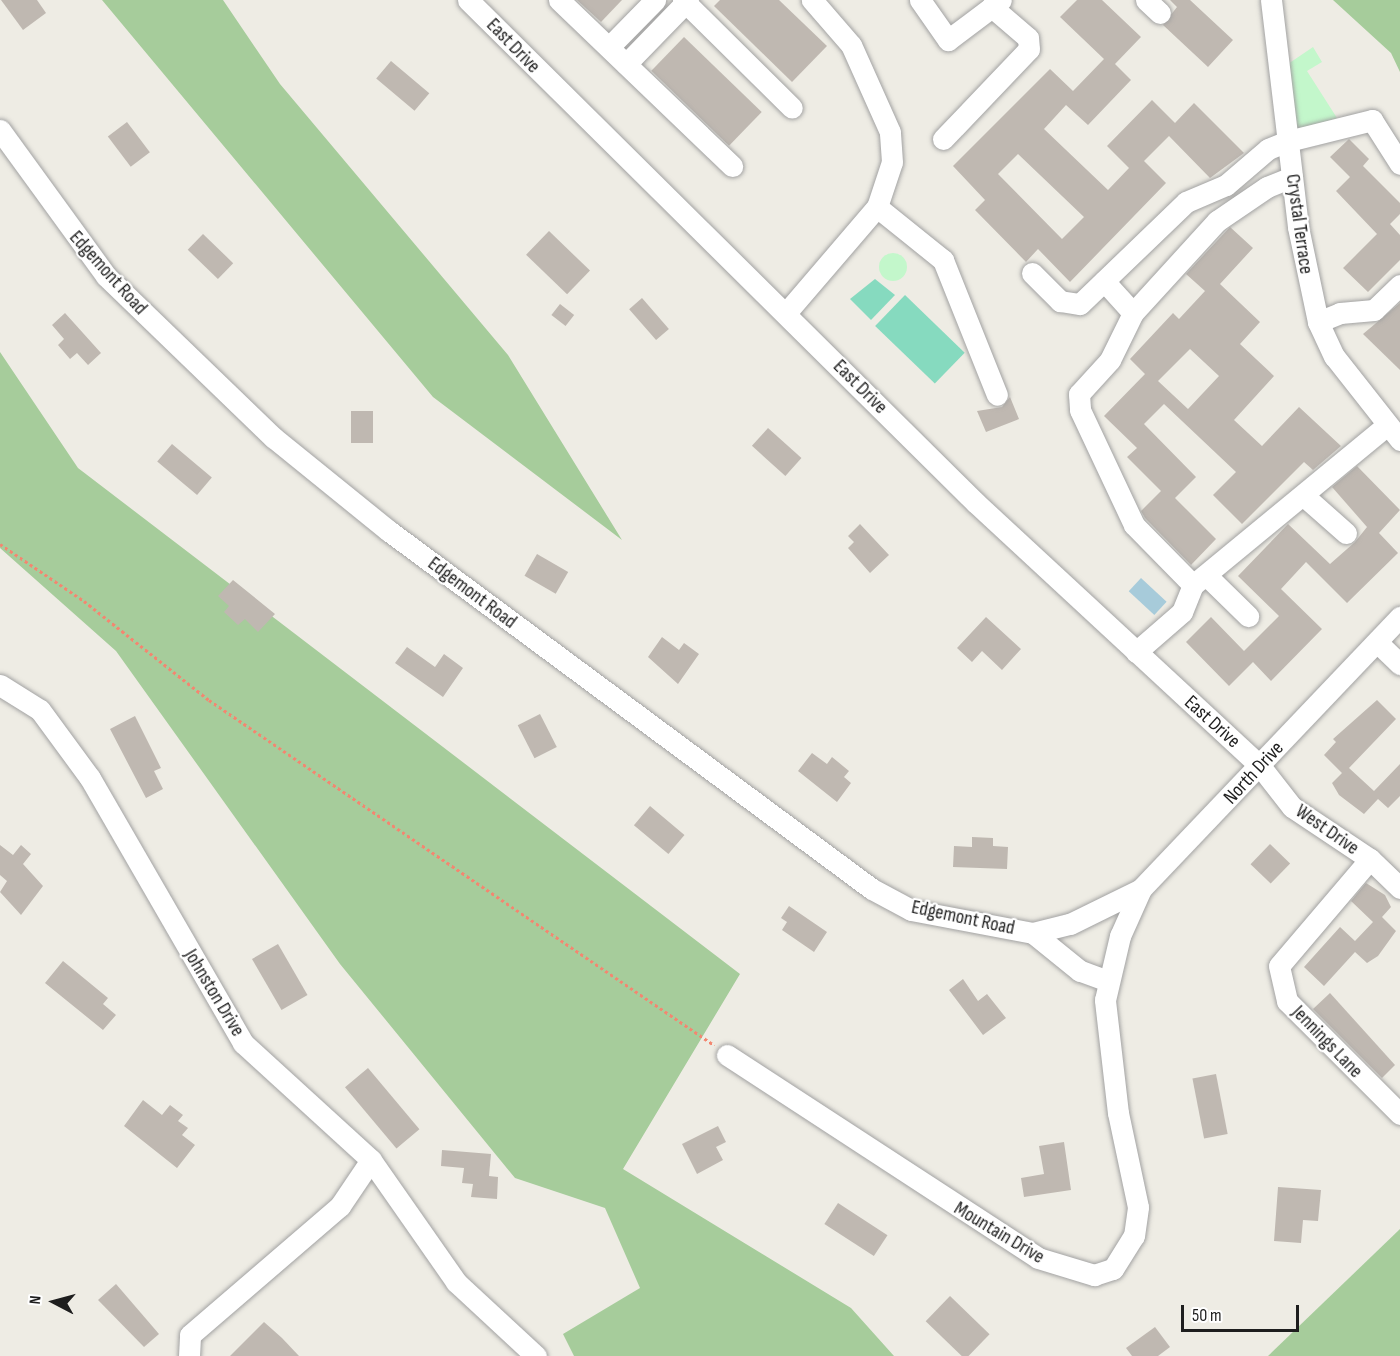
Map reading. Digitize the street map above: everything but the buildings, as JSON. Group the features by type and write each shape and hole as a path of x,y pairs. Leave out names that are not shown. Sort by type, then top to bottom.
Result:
{"street":[{"name":"East Drive","path":"468,0 976,503 1260,766"},
{"path":"559,0 732,166"},
{"path":"609,47 655,0"},
{"path":"781,308 816,264 832,257 877,207 892,162 890,132 851,45 812,0"},
{"path":"920,0 948,40 997,4 1028,38 1029,50 943,139"},
{"name":"Crystal Terrace","path":"1272,0 1292,177 1318,322 1334,356 1393,433"},
{"path":"626,64 686,1 792,108"},
{"path":"1032,273 1060,301 1080,304 1186,202 1226,185 1268,149 1288,141 1372,120 1400,164"},
{"name":"Edgemont Road","path":"0,130 106,276 274,438 380,524 872,889 911,910 1033,933 1070,924 1141,889"},
{"path":"1248,616 1199,580 1134,525 1080,411 1079,394 1110,360 1133,313 1216,221 1292,177"},
{"path":"877,207 943,260 997,395"},
{"path":"1104,281 1133,313"},
{"path":"1318,322 1340,312 1374,310 1400,285"},
{"path":"1136,652 1182,612 1199,580 1304,496 1393,433"},
{"path":"1304,496 1346,533"},
{"name":"North Drive","path":"1119,936 1141,889 1400,617"},
{"path":"1377,642 1400,664"},
{"name":"Johnston Drive","path":"0,685 40,710 67,744 243,1043 371,1160 456,1282 536,1356"},
{"name":"West Drive","path":"1260,766 1292,807 1370,859 1400,888"},
{"name":"Jennings Lane","path":"1370,859 1279,966 1287,1001 1397,1105"},
{"name":"Edgemont Road","path":"1033,933 1080,971 1108,981"},
{"name":"Mountain Drive","path":"727,1055 1029,1253 1060,1268 1103,1275 1134,1236 1138,1207 1110,1059 1108,981 1119,936"},
{"path":"189,1356 190,1335 340,1206 371,1160"}],"path":[{"path":"0,544 84,601 209,700 727,1055"}],"green space":[{"path":"102,0 223,0 280,84 508,355 622,540 433,397"},
{"path":"1333,0 1400,0 1400,72 1391,53"},
{"path":"1313,47 1322,62 1307,71 1337,118 1298,133 1285,66"},
{"path":"893,253 903,257 907,267 903,277 893,281 883,277 879,267 883,257"},
{"path":"875,279 895,295 871,320 850,299"},
{"path":"905,295 965,353 935,384 875,326"},
{"path":"0,352 78,468 740,974 623,1169 851,1308 894,1356 574,1356 563,1334 640,1288 605,1208 515,1178 340,964 116,651 0,548"},
{"path":"1400,1229 1400,1356 1268,1356"}],"water":[{"path":"1141,578 1167,602 1154,615 1129,591"}]}
